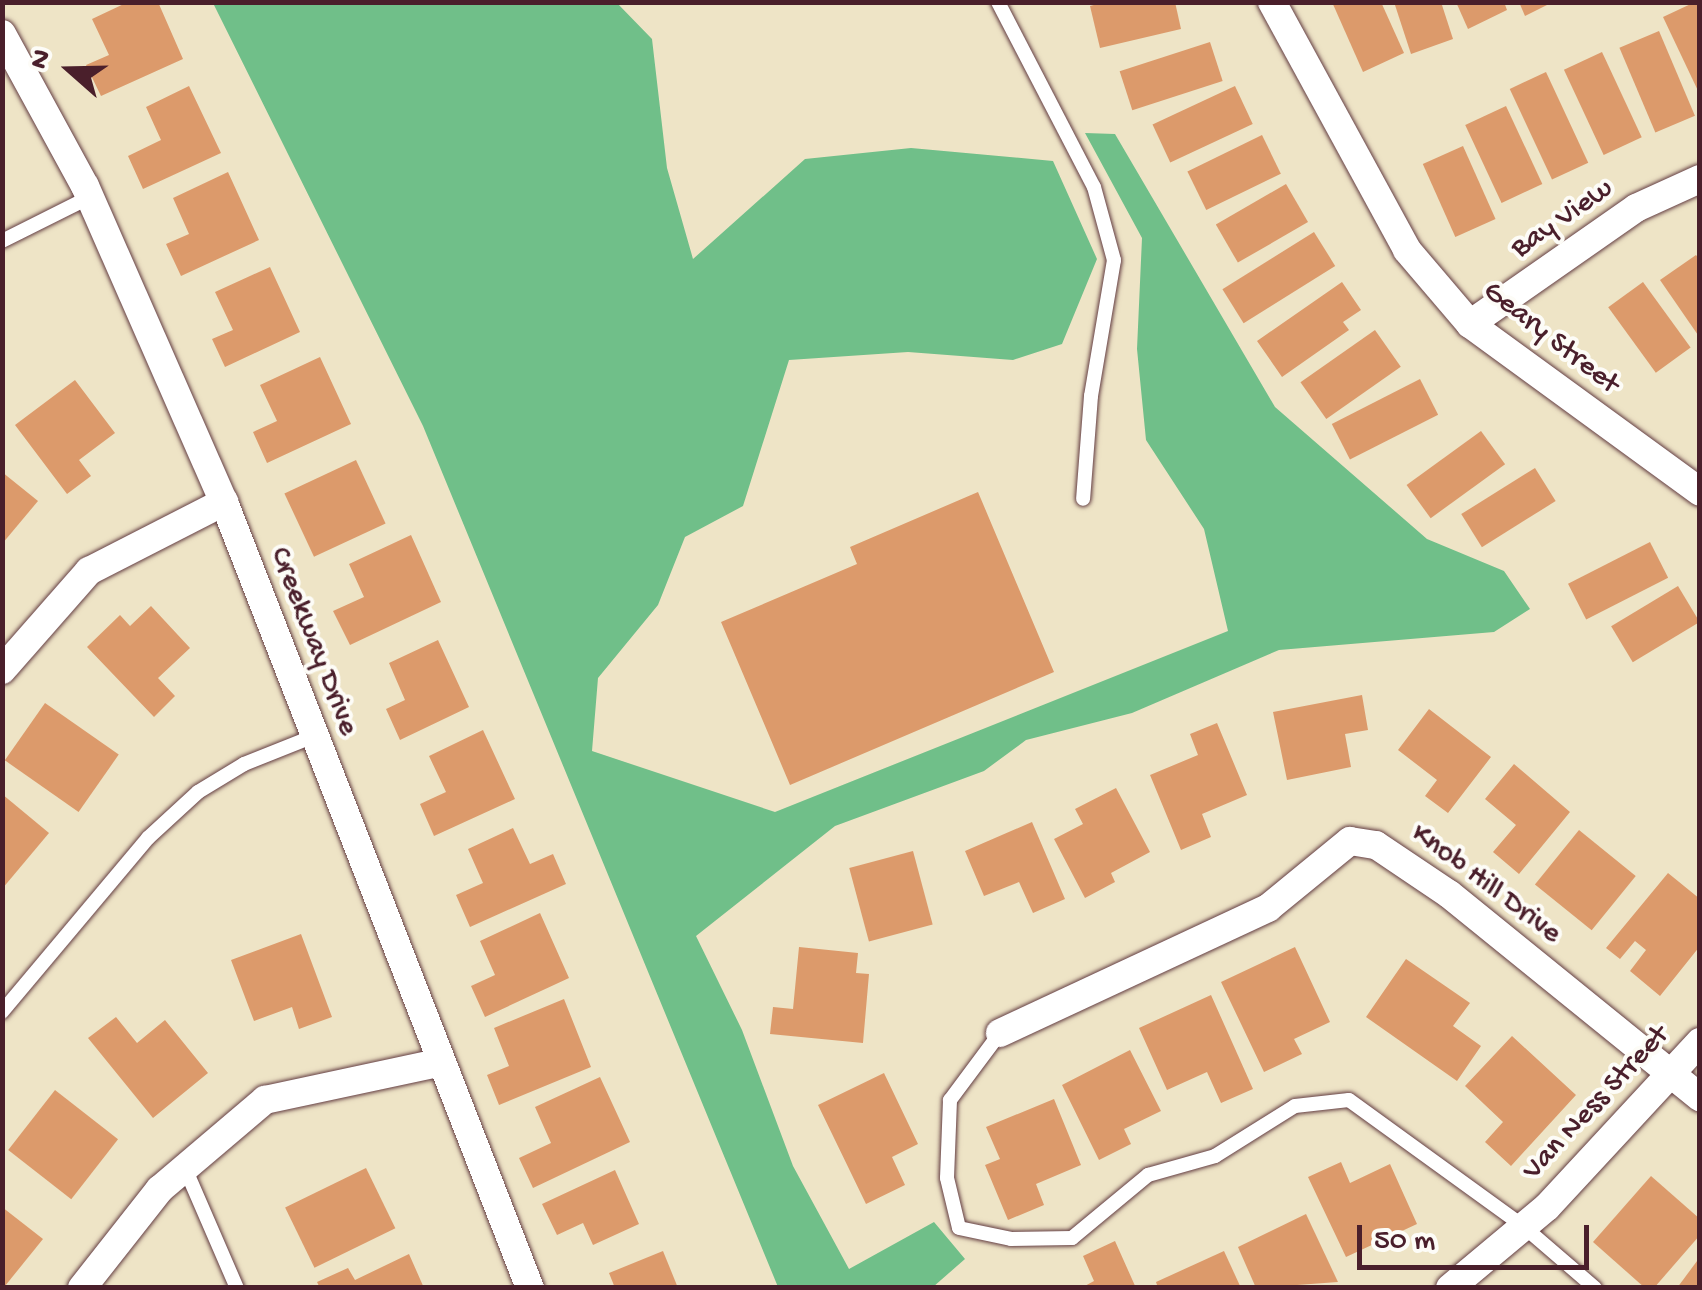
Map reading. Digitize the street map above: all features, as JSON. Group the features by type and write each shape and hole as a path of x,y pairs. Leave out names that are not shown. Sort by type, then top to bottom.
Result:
{"street":[{"name":"Geary Street","path":"1272,2 1408,250 1470,324 1700,492"},
{"name":"Creekway Drive","path":"2,34 90,197 224,502 438,1063 530,1288"},
{"name":"Bay View","path":"1470,324 1636,208 1700,179"},
{"path":"2,670 89,570 224,502"},
{"name":"Knob Hill Drive","path":"1000,1033 1268,908 1350,840 1376,845 1450,894 1700,1097"},
{"name":"Van Ness Street","path":"1450,1288 1524,1226 1700,1042"},
{"path":"82,1288 160,1189 266,1100 438,1063"}],"lane":[{"path":"998,2 1094,187 1114,260 1090,396 1083,499"},
{"path":"2,242 90,197"},
{"path":"2,1012 148,838 198,792 244,764 314,736"},
{"path":"1000,1033 950,1100 947,1178 959,1228 1011,1240 1072,1238 1148,1176 1214,1156 1295,1106 1349,1100 1524,1226 1595,1288"},
{"path":"185,1168 237,1288"}],"green space":[{"path":"213,3 617,3 652,39 667,168 693,259 805,159 911,148 1053,161 1097,259 1062,344 1013,360 908,352 789,360 743,506 685,537 658,605 598,678 592,751 775,812 1228,631 1204,529 1146,440 1137,349 1142,238 1085,133 1115,134 1275,407 1427,539 1504,571 1530,609 1494,632 1279,650 1132,713 1026,740 984,771 835,826 696,936 742,1030 793,1166 849,1269 934,1222 965,1259 933,1287 778,1287 423,426"}],"building":[{"path":"128,2 158,2 183,59 101,96 86,65 109,55 92,19"},
{"path":"1105,2 1175,2 1181,29 1100,48 1090,6"},
{"path":"1332,2 1381,2 1404,53 1363,72"},
{"path":"1394,2 1441,2 1453,39 1411,54"},
{"path":"1456,2 1504,2 1507,10 1468,29"},
{"path":"1519,2 1553,2 1525,16"},
{"path":"1700,2 1700,95 1663,17"},
{"path":"1659,31 1695,116 1655,132 1619,48"},
{"path":"1210,42 1223,81 1132,110 1120,71"},
{"path":"1602,52 1642,137 1604,155 1564,70"},
{"path":"1546,72 1588,163 1552,180 1510,89"},
{"path":"189,86 221,153 143,189 128,156 161,140 146,107"},
{"path":"1235,86 1253,124 1170,163 1153,124"},
{"path":"1506,106 1542,184 1502,203 1465,125"},
{"path":"1262,135 1281,174 1206,210 1187,171"},
{"path":"1463,146 1496,219 1455,237 1423,164"},
{"path":"228,172 259,240 181,276 166,244 189,234 173,198"},
{"path":"1286,184 1308,222 1238,263 1216,224"},
{"path":"1314,232 1335,266 1244,323 1222,289"},
{"path":"1696,255 1700,260 1700,338 1660,280"},
{"path":"270,267 300,332 225,367 212,339 233,330 215,292"},
{"path":"1342,282 1361,310 1343,322 1349,330 1282,377 1257,341"},
{"path":"1643,282 1691,348 1656,373 1608,307"},
{"path":"1375,330 1401,367 1326,419 1300,382"},
{"path":"320,357 351,424 267,463 253,432 277,421 260,385"},
{"path":"1420,379 1438,415 1350,460 1332,424"},
{"path":"75,380 115,433 79,460 91,476 67,494 15,425"},
{"path":"1481,431 1505,464 1431,518 1407,485"},
{"path":"356,460 386,523 314,557 284,493"},
{"path":"1535,468 1556,501 1482,547 1461,514"},
{"path":"2,472 38,501 2,544"},
{"path":"978,492 1054,672 790,785 721,622 857,564 850,547"},
{"path":"411,535 441,602 350,645 333,611 364,597 349,564"},
{"path":"1650,542 1668,578 1586,619 1568,584"},
{"path":"1678,586 1700,622 1633,662 1611,626"},
{"path":"151,606 190,648 158,678 175,696 154,717 87,647 120,615 130,626"},
{"path":"438,640 469,707 400,740 386,709 405,700 389,663"},
{"path":"1362,695 1368,730 1345,734 1351,767 1287,780 1273,712"},
{"path":"45,703 119,755 79,812 5,760"},
{"path":"1429,709 1491,757 1448,813 1425,796 1437,780 1398,750"},
{"path":"1217,723 1247,795 1202,814 1211,837 1181,850 1150,775 1198,755 1190,734"},
{"path":"483,730 515,799 434,836 420,804 446,792 429,756"},
{"path":"1514,764 1570,812 1519,874 1493,852 1516,825 1485,799"},
{"path":"1116,788 1150,852 1111,873 1115,882 1085,898 1054,839 1083,824 1075,809"},
{"path":"2,794 49,833 2,889"},
{"path":"1032,822 1065,899 1033,913 1019,882 984,896 965,851"},
{"path":"513,828 530,864 553,854 566,884 470,927 456,895 483,883 468,849"},
{"path":"1579,830 1636,876 1592,930 1535,884"},
{"path":"913,851 933,924 869,941 849,868"},
{"path":"1668,873 1700,899 1700,946 1660,996 1630,971 1646,950 1635,941 1620,959 1606,948"},
{"path":"540,913 569,978 485,1017 471,986 495,975 480,941"},
{"path":"301,934 332,1017 299,1029 292,1007 254,1021 231,960"},
{"path":"799,947 858,953 856,973 869,974 863,1043 770,1034 773,1007 793,1009"},
{"path":"1295,947 1330,1022 1294,1039 1302,1054 1264,1072 1221,982"},
{"path":"1406,959 1470,1003 1453,1026 1481,1046 1457,1081 1366,1017"},
{"path":"1211,995 1253,1089 1221,1103 1207,1072 1167,1090 1139,1028"},
{"path":"564,999 591,1067 499,1105 487,1075 509,1066 494,1028"},
{"path":"116,1017 137,1043 165,1020 208,1073 153,1118 88,1038"},
{"path":"1512,1036 1576,1095 1511,1166 1485,1142 1503,1122 1465,1086"},
{"path":"1130,1050 1161,1111 1124,1129 1131,1144 1099,1160 1062,1085"},
{"path":"884,1073 918,1144 892,1157 905,1185 866,1204 818,1105"},
{"path":"600,1077 630,1142 533,1188 519,1158 551,1143 535,1107"},
{"path":"55,1090 118,1139 71,1199 8,1150"},
{"path":"1054,1099 1081,1165 1036,1184 1044,1205 1008,1220 985,1165 1000,1159 986,1127"},
{"path":"1341,1162 1350,1183 1390,1164 1417,1224 1346,1257 1308,1177"},
{"path":"366,1168 395,1228 314,1268 285,1207"},
{"path":"615,1170 639,1224 593,1245 583,1223 557,1235 542,1204"},
{"path":"1651,1176 1700,1219 1700,1235 1654,1288 1645,1288 1593,1242"},
{"path":"2,1207 43,1239 5,1286 2,1284"},
{"path":"1306,1214 1338,1282 1256,1288 1238,1247"},
{"path":"1115,1241 1136,1288 1081,1288 1094,1281 1083,1256"},
{"path":"663,1251 678,1288 615,1288 609,1273"},
{"path":"1224,1251 1241,1288 1158,1288 1156,1282"},
{"path":"409,1254 424,1288 320,1288 317,1282 348,1268 355,1280"},
{"path":"1700,1257 1700,1288 1677,1288"}]}
